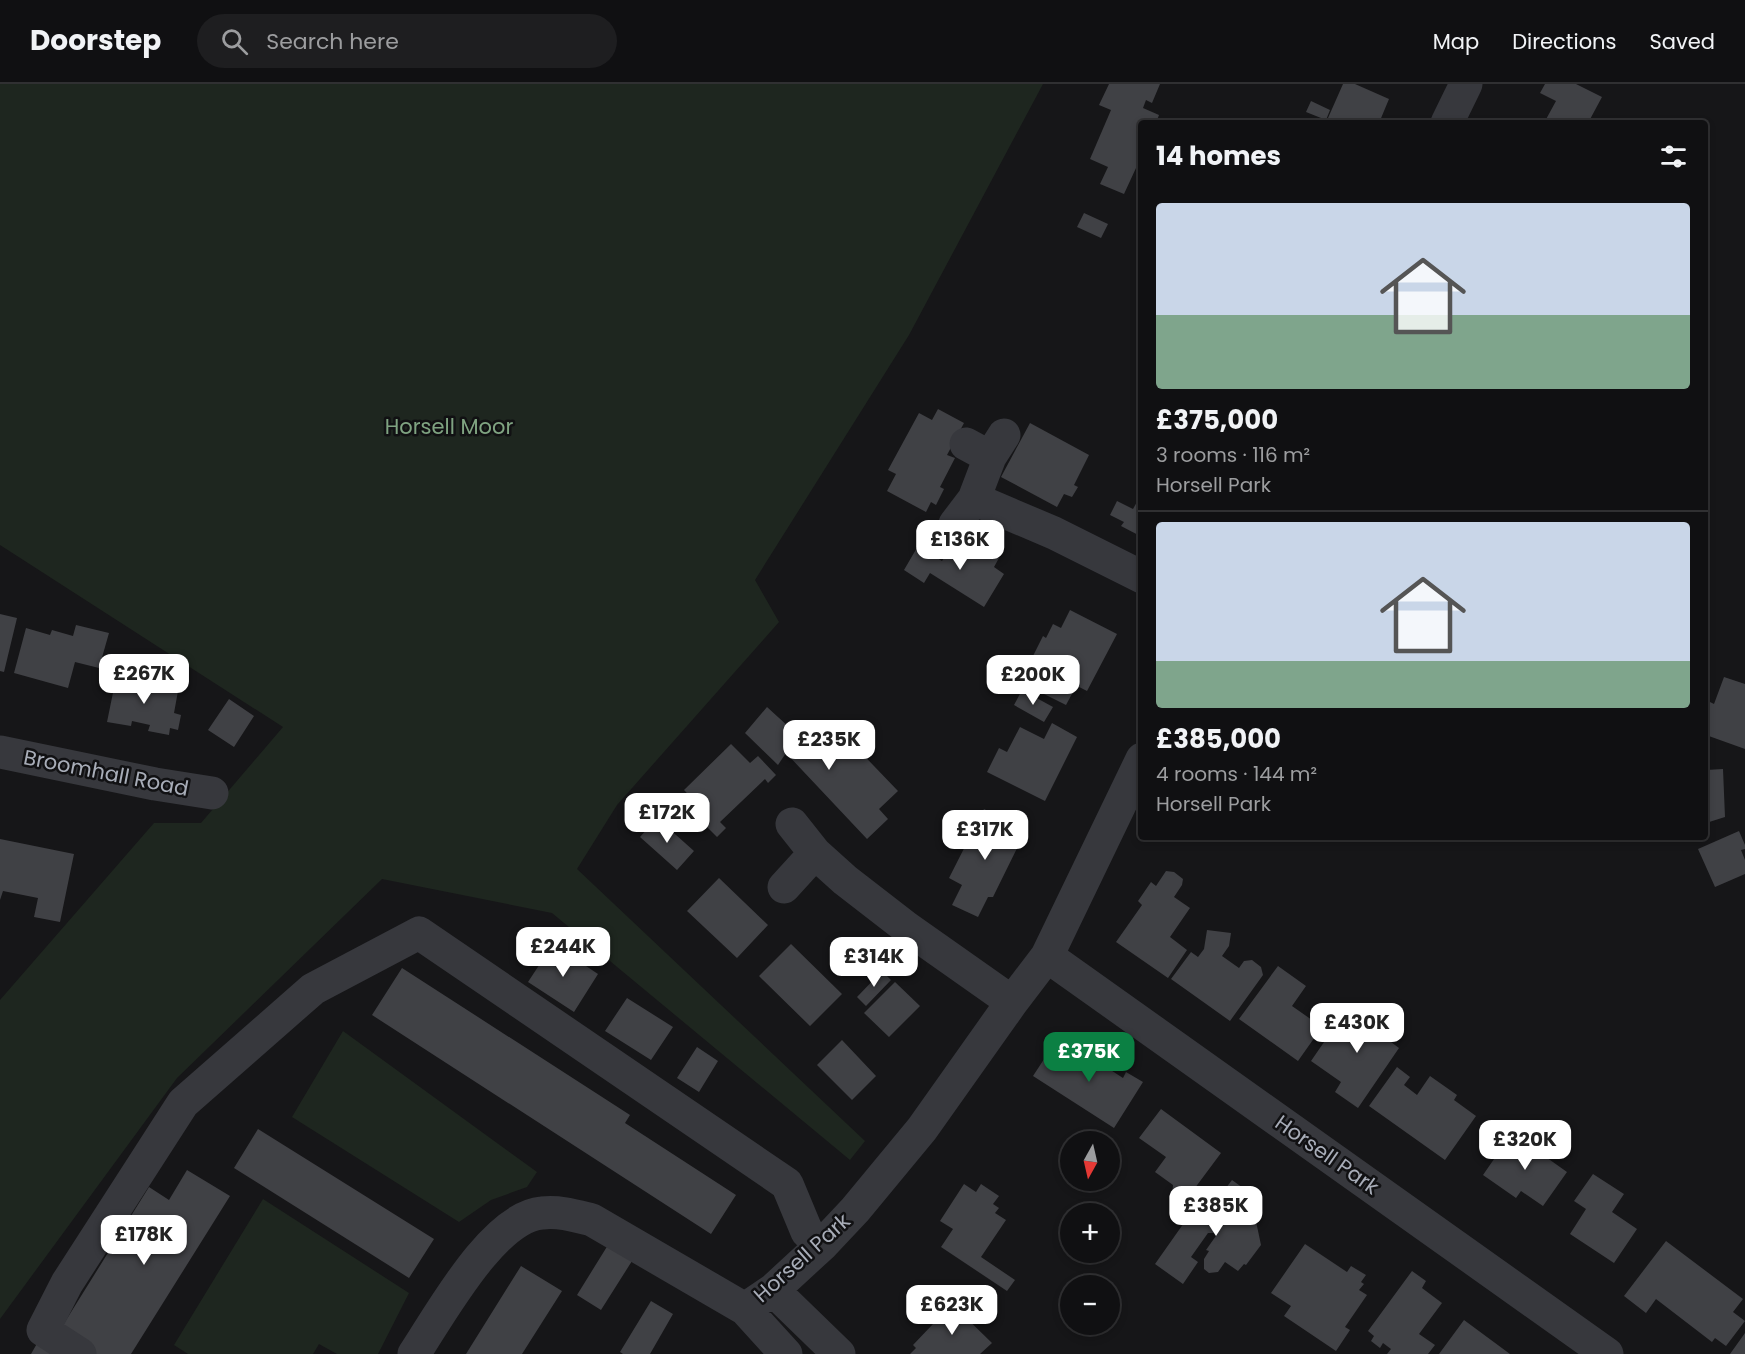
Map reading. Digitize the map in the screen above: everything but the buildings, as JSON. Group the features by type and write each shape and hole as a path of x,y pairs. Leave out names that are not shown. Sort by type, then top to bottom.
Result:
{"street":[{"path":"1448,120 1466,84"},
{"path":"987,446 964,512 1054,533 1138,575"},
{"name":"Broomhall Road","path":"0,752 155,784 212,793"},
{"name":"Horsell Park","path":"414,1354 480,1256 497,1238 523,1218 541,1213 568,1213 592,1220 745,1309 773,1290 823,1244 855,1210 922,1129 1047,956 1138,767"},
{"path":"792,824 815,853 845,880 907,928 1012,1002"},
{"path":"784,887 815,853"},
{"path":"80,1354 44,1330 67,1283 183,1103 313,989 419,933 787,1184 807,1232 823,1244"},
{"name":"Horsell Park","path":"1047,956 1607,1354"},
{"path":"773,1290 839,1354"},
{"path":"745,1309 786,1354"}],"green space":[{"name":"Horsell Moor","path":"0,84 1043,84 909,335 755,580 779,622 617,805 577,869 865,1141 850,1160 552,913 382,879 177,1078 0,1319 0,1000 154,823 201,823 283,727 0,545"},
{"path":"343,1031 537,1172 527,1187 491,1200 459,1222 292,1117"},
{"path":"263,1199 409,1293 378,1354 337,1354 319,1344 313,1354 188,1354 174,1345"}]}
